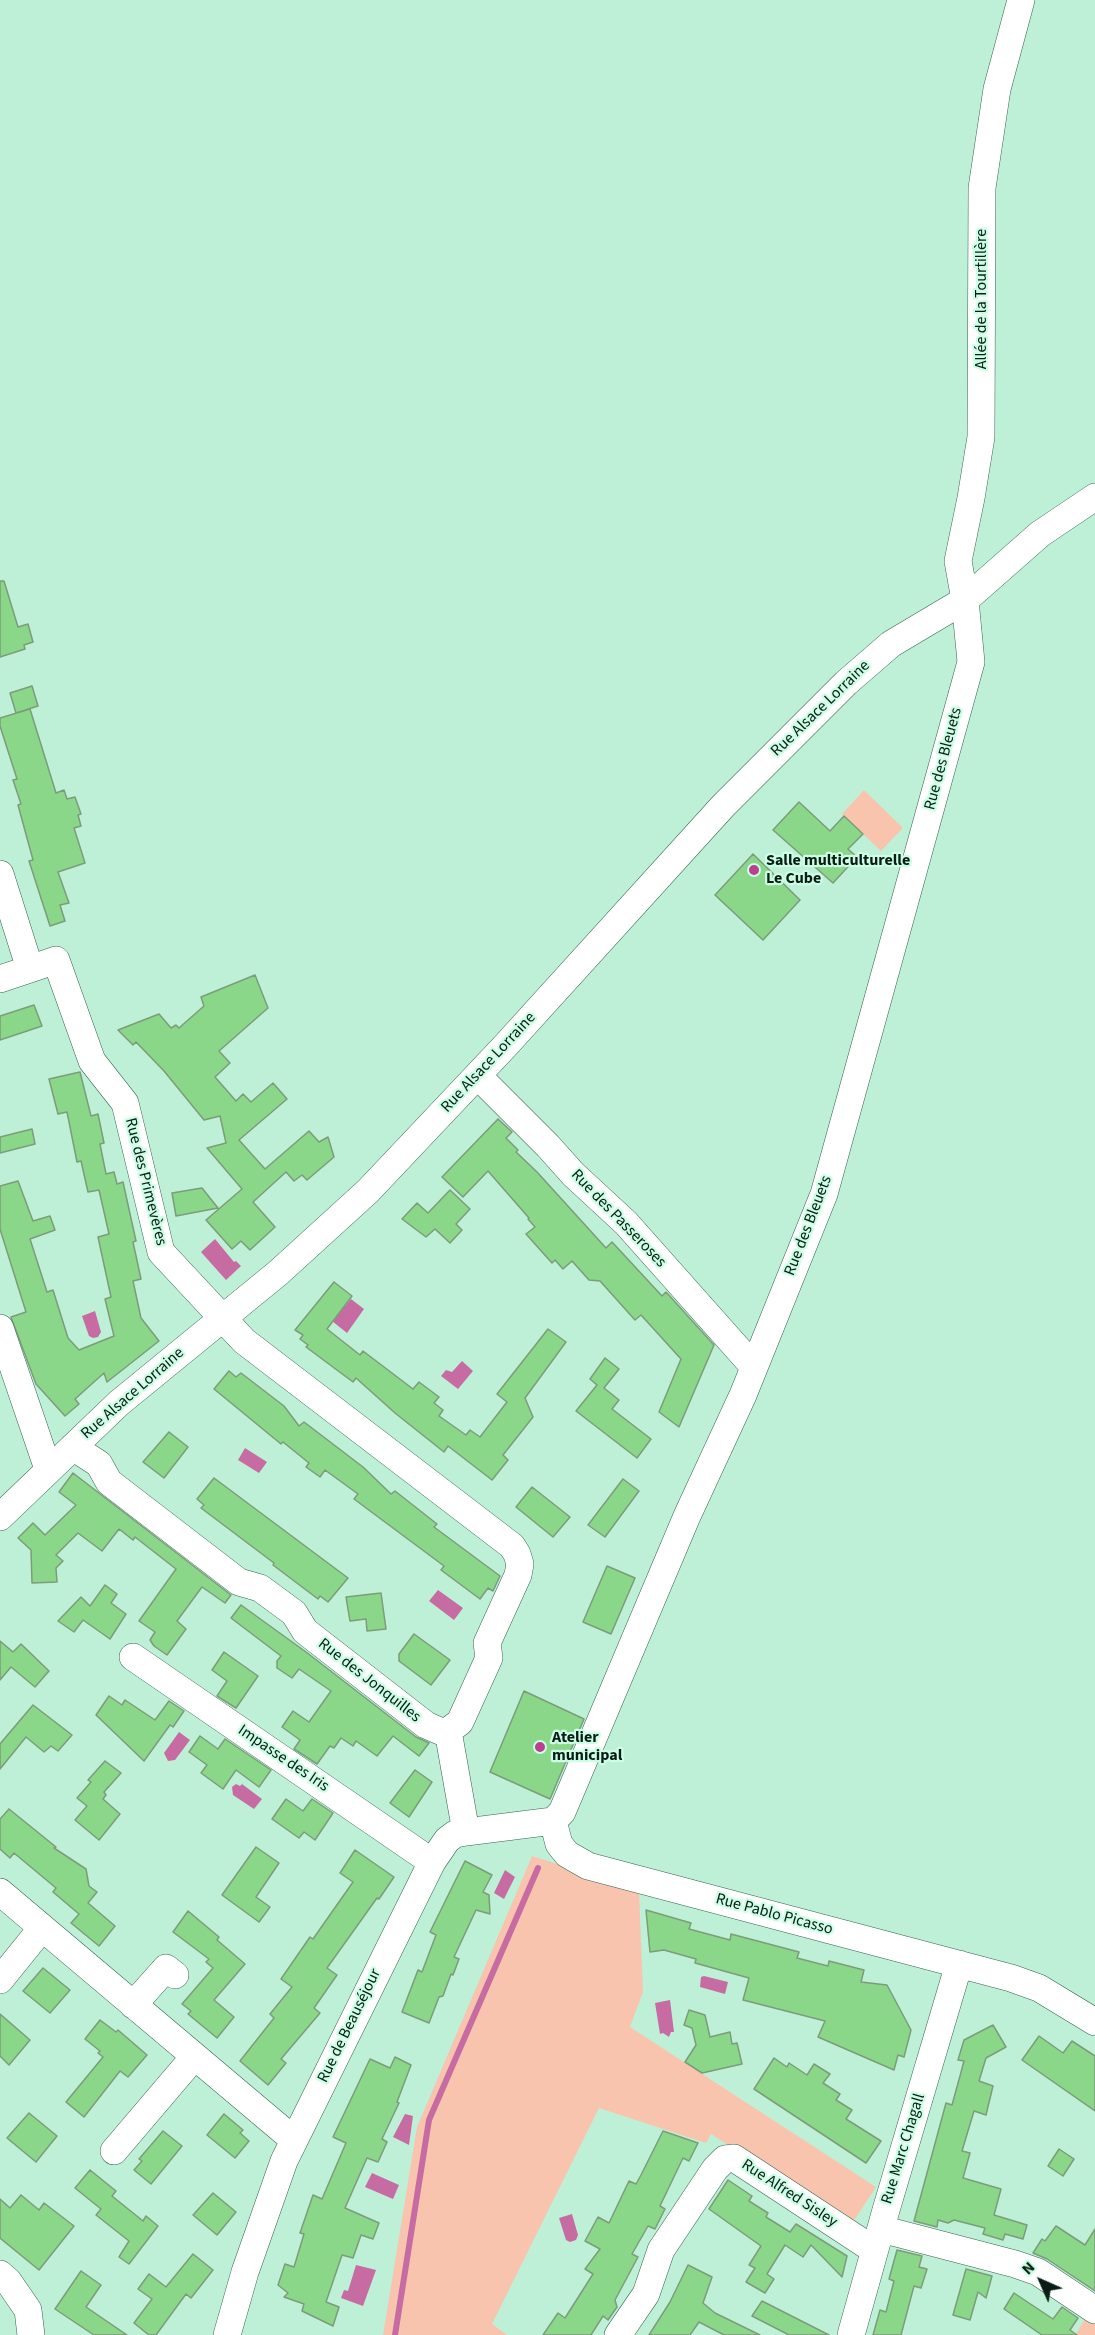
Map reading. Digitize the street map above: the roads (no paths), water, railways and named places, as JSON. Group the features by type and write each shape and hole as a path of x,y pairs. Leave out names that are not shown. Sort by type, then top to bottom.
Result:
{"street":[{"name":"Allée de la Tourtillère","path":"965,600 958,561 981,437 982,188 997,90 1021,0"},
{"name":"Rue Alsace Lorraine","path":"0,1517 119,1403 286,1266 360,1199 478,1076 668,866 797,731 891,644 965,600 1040,534 1095,497"},
{"name":"Rue des Bleuets","path":"553,1821 562,1812 687,1516 754,1367 824,1194 970,662 965,600"},
{"path":"0,874 30,969 0,979"},
{"name":"Rue des Primevères","path":"30,969 56,960 92,1061 125,1103 161,1252 222,1319"},
{"name":"Rue des Passeroses","path":"478,1076 573,1174 626,1223 754,1367"},
{"path":"222,1319 244,1341 512,1546 520,1564 518,1575 487,1643 489,1658 460,1722 448,1731 466,1832 553,1821"},
{"path":"0,1328 48,1469"},
{"name":"Rue des Jonquilles","path":"73,1447 99,1464 109,1482 239,1582 260,1588 294,1613 305,1631 426,1725 442,1732 448,1731"},
{"name":"Impasse des Iris","path":"134,1657 432,1862"},
{"name":"Rue Pablo Picasso","path":"553,1821 559,1844 567,1854 588,1866 959,1964 1039,1988 1095,2022"},
{"name":"Rue de Beauséjour","path":"227,2335 261,2223 294,2140 432,1862 447,1840 466,1832"},
{"path":"0,1892 294,2140"},
{"path":"0,1980 42,1929"},
{"name":"Rue Marc Chagall","path":"851,2335 959,1964"},
{"path":"134,2005 166,1968 175,1976"},
{"path":"114,2151 194,2056"},
{"name":"Rue Alfred Sisley","path":"618,2335 645,2294 661,2250 715,2169 725,2159 734,2158 878,2240 1038,2272 1095,2310"},
{"path":"0,2274 8,2281 27,2310 31,2335"}],"waterway":[{"path":"395,2335 429,2120 538,1868"}],"place":[{"name":"Salle multiculturelle Le Cube","path":"754,870"},
{"name":"Atelier municipal","path":"540,1747"}]}
